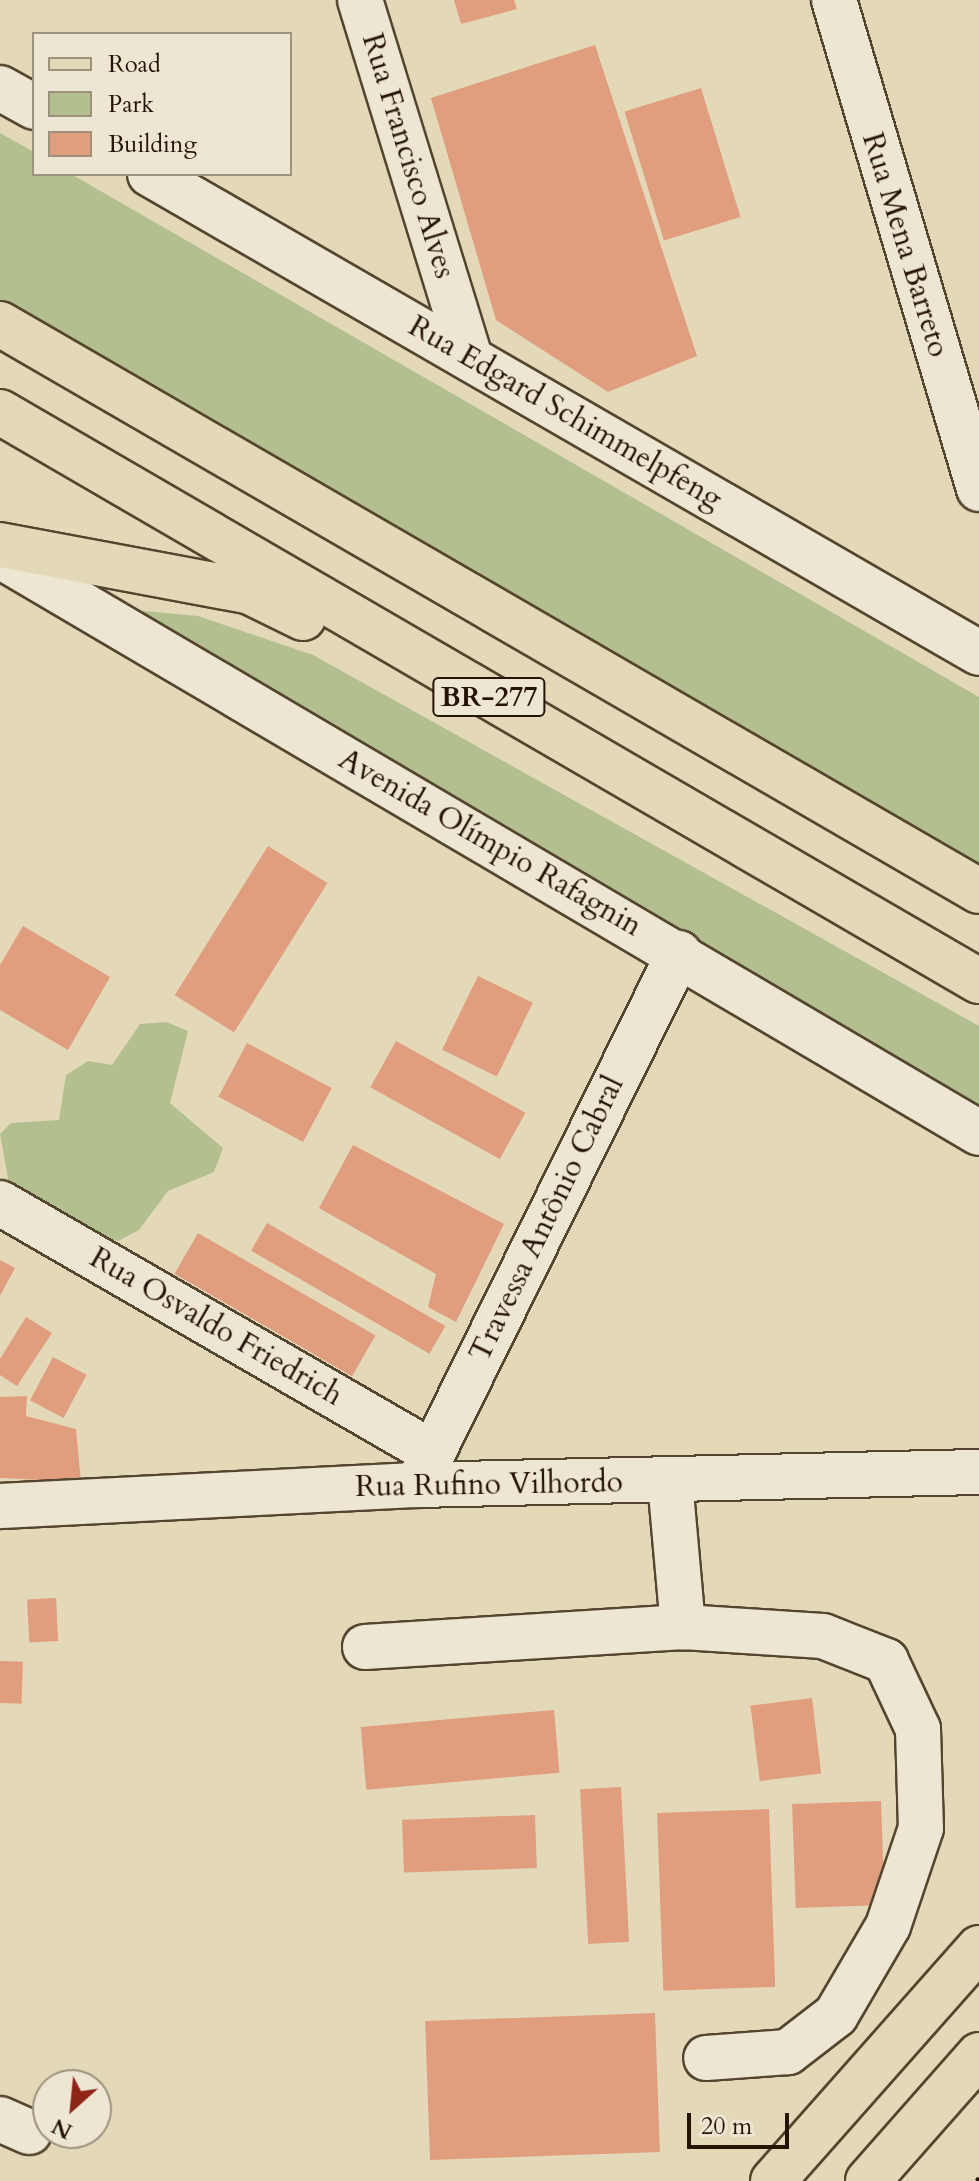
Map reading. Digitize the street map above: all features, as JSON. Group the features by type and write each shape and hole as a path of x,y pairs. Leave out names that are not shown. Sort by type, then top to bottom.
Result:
{"main road":[{"name":"BR-277","path":"0,324 979,891"},
{"name":"BR-277","path":"0,412 979,981"},
{"path":"0,545 250,592 619,773"},
{"path":"773,2181 979,1948"},
{"path":"868,2181 979,2055"}],"street":[{"name":"Rua Francisco Alves","path":"360,0 470,358"},
{"name":"Rua Mena Barreto","path":"834,0 979,489"},
{"path":"0,88 32,106"},
{"name":"Rua Edgard Schimmelpfeng","path":"153,176 979,653"},
{"name":"Avenida Olímpio Rafagnin","path":"0,556 679,953 979,1133"},
{"name":"Travessa Antônio Cabral","path":"424,1468 679,953"},
{"name":"Rua Osvaldo Friedrich","path":"0,1203 424,1468"},
{"name":"Rua Rufino Vilhordo","path":"0,1506 424,1468 670,1481 979,1472"},
{"path":"670,1481 683,1627"},
{"path":"365,1647 683,1627 823,1636 886,1661 918,1729 921,1828 888,1926 836,2015 788,2052 706,2058"}],"green space":[{"path":"0,133 32,151 32,176 74,176 979,697 979,866 10,314 0,301"},
{"path":"111,608 198,616 313,655 979,1026 979,1109"},
{"path":"166,1022 188,1031 170,1103 223,1148 214,1172 168,1191 139,1230 118,1241 48,1224 10,1189 0,1134 11,1123 59,1120 66,1075 88,1061 112,1065 140,1024"}],"building":[{"path":"454,0 514,0 517,9 461,24"},
{"path":"595,45 697,356 608,392 496,320 431,98"},
{"path":"701,88 740,217 664,240 624,111"},
{"path":"268,846 327,883 234,1032 175,995"},
{"path":"23,926 110,977 68,1050 0,1010 0,965"},
{"path":"478,976 533,1003 497,1076 442,1050"},
{"path":"396,1041 525,1113 500,1159 370,1087"},
{"path":"247,1043 332,1088 303,1142 218,1097"},
{"path":"353,1145 504,1224 456,1322 428,1307 436,1274 319,1208"},
{"path":"267,1223 445,1326 429,1354 251,1251"},
{"path":"198,1233 376,1336 352,1376 174,1274"},
{"path":"0,1260 15,1268 0,1296"},
{"path":"26,1317 52,1333 17,1386 0,1375 0,1359"},
{"path":"53,1357 87,1375 64,1418 30,1400"},
{"path":"27,1396 26,1416 76,1429 81,1482 0,1478 0,1397"},
{"path":"56,1598 58,1641 29,1642 27,1600"},
{"path":"0,1661 23,1662 22,1704 0,1703"},
{"path":"812,1698 821,1773 760,1781 750,1706"},
{"path":"554,1710 559,1773 366,1790 361,1727"},
{"path":"621,1787 629,1942 588,1944 580,1789"},
{"path":"881,1801 885,1905 796,1908 792,1804"},
{"path":"769,1809 775,1987 663,1991 657,1813"},
{"path":"535,1815 537,1868 404,1873 402,1820"},
{"path":"655,2013 660,2152 430,2160 425,2021"}]}
